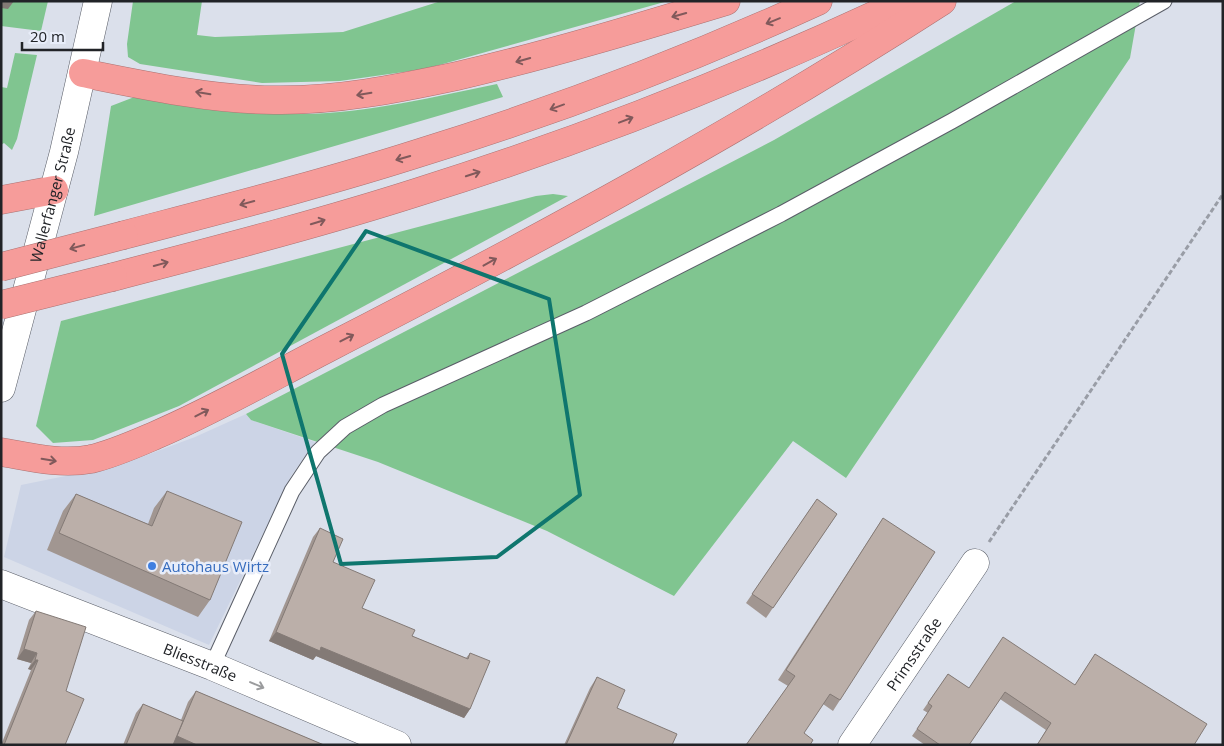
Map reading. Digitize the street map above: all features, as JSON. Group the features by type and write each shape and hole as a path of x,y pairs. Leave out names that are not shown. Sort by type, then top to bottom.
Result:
{"highway":[{"path":"83,73 221,96 272,100 333,99 407,87 510,64 726,1"},
{"path":"1,268 288,192 513,123 606,89 818,1"},
{"path":"1,305 287,232 526,157 621,122 805,48 905,1"},
{"path":"1,452 58,461 90,459 126,447 180,424 413,304 682,157 839,68 942,1"},
{"path":"1,200 54,190"}],"street":[{"name":"Wallerfanger Straße","path":"1,388 54,190 83,73 98,1"},
{"name":"Primsstraße","path":"852,745 975,563"},
{"name":"Bliesstraße","path":"1,584 212,666 397,745"}],"lane":[{"path":"212,666 292,490 318,452 345,427 383,405 586,313 781,214 952,121 1164,1"}],"path":[{"path":"975,563 1223,194"}],"highlighted area":[{"path":"366,231 549,299 580,495 497,557 341,564 282,354"}],"shaded area":[{"path":"246,414 251,420 315,442 291,476 209,645 4,557 21,485 120,465 195,437"}],"green space":[{"path":"1,1 48,1 41,31 1,26"},
{"path":"133,1 202,1 197,35 215,37 343,32 441,1 668,1 425,69 340,81 262,83 140,64 128,57 127,44"},
{"path":"1016,1 1140,1 1130,58 846,478 793,441 674,596 547,531 378,462 251,420 246,414 774,140"},
{"path":"15,53 37,55 17,139 12,150 4,143 1,145 1,87 7,88"},
{"path":"497,84 503,97 94,216 111,106 137,96 240,111 303,114 352,111 425,99"},
{"path":"553,194 568,196 179,406 93,440 53,443 36,426 61,321 536,196"}],"building":[{"name":"Autohaus Wirtz","path":"167,491 242,522 210,600 59,533 76,494 152,526"},
{"path":"817,499 837,514 773,608 752,594"},
{"path":"883,518 935,552 840,700 830,694 804,733 813,740 810,745 746,745 795,676 786,670"},
{"path":"320,528 343,539 333,562 375,580 362,608 415,630 412,636 468,659 470,653 490,661 470,709 321,647 320,651 276,632"},
{"path":"36,611 86,627 66,691 84,699 65,745 4,745 38,660 35,660 37,653 24,649"},
{"path":"1003,637 1075,685 1095,654 1207,724 1194,745 1037,745 1051,723 1005,692 969,745 940,745 917,729 932,706 928,703 948,674 969,688"},
{"path":"597,677 625,690 617,708 677,734 672,745 566,745"},
{"path":"196,691 324,745 197,745 177,736"},
{"path":"143,704 183,721 173,745 126,745"}],"place":[{"name":"Autohaus Wirtz","path":"152,566"}]}
